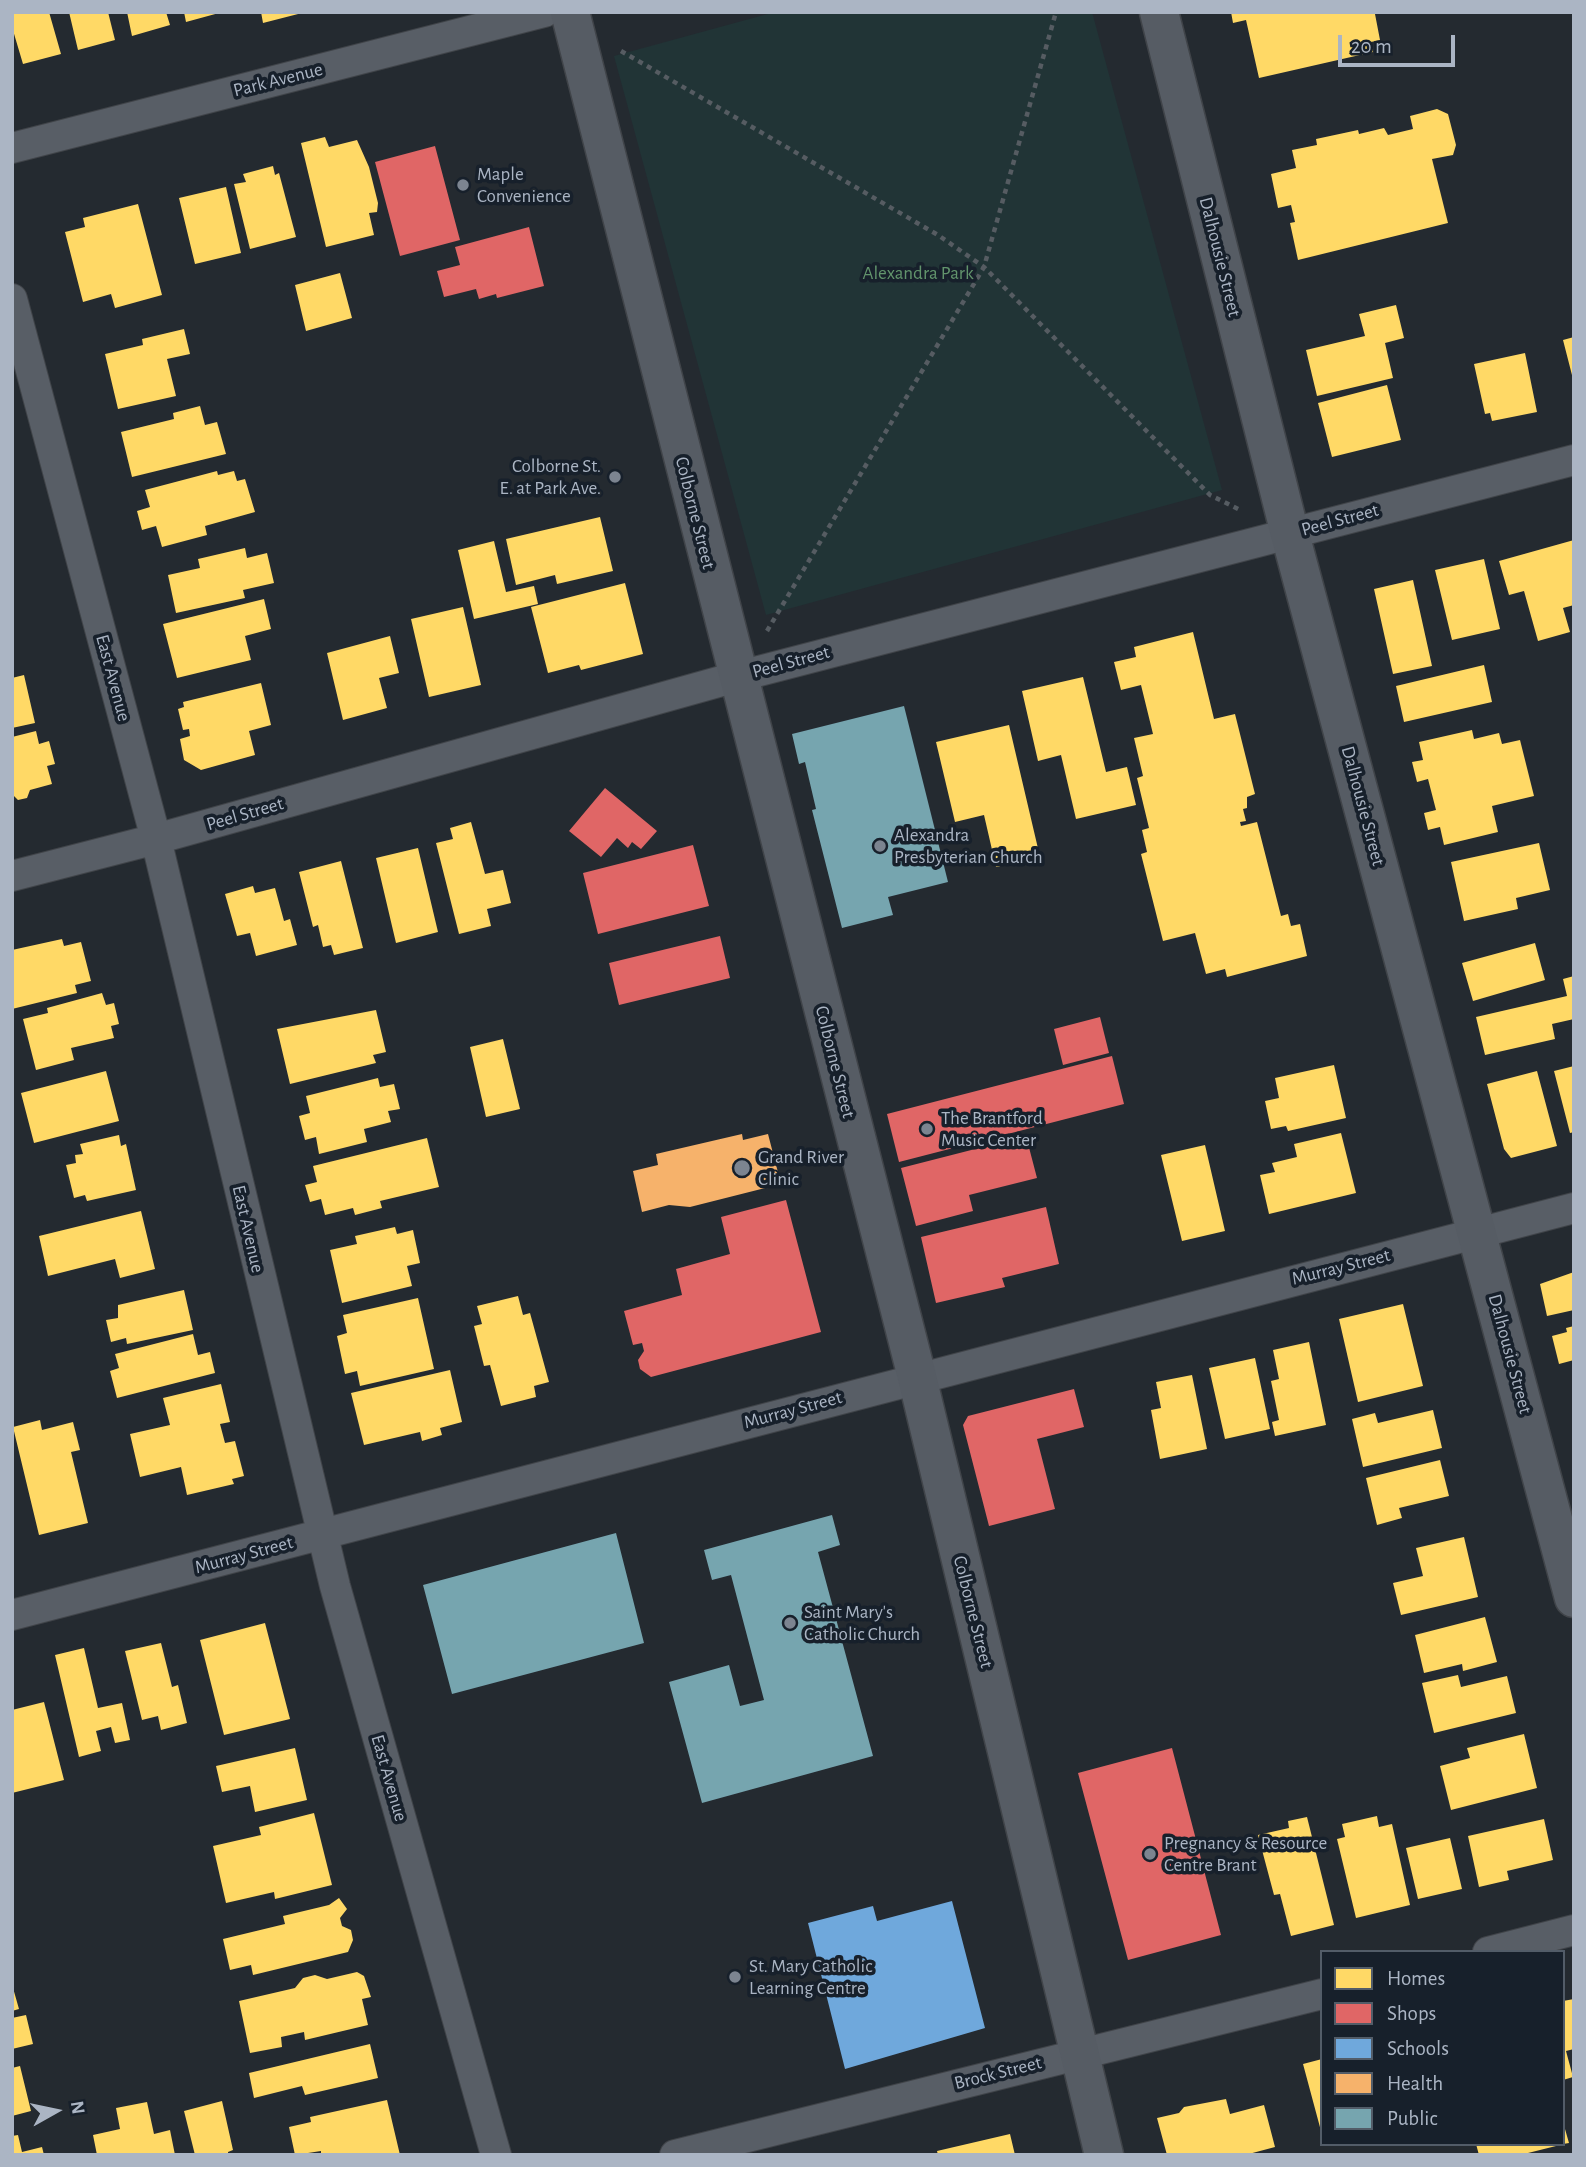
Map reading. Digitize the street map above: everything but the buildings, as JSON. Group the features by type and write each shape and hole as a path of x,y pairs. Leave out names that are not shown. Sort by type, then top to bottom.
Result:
{"main road":[{"name":"Colborne Street","path":"570,12 736,677 917,1377 1104,2155"},
{"name":"Dalhousie Street","path":"1159,12 1290,534 1574,1598"}],"street":[{"name":"Park Avenue","path":"12,148 544,12"},
{"name":"East Avenue","path":"12,299 156,839 321,1535 496,2155"},
{"name":"Peel Street","path":"12,876 156,839 736,677 1574,460"},
{"name":"Murray Street","path":"12,1615 917,1377 1574,1208"},
{"path":"1496,1950 1574,1930"},
{"name":"Brock Street","path":"675,2155 1320,1994"}],"path":[{"path":"736,677 775,619 984,267 1056,12"},
{"path":"608,44 938,235 984,267 1210,495 1290,534"}],"green space":[{"name":"Alexandra Park","path":"775,12 1092,12 1222,490 766,615 614,56"}],"place":[{"name":"Maple Convenience","path":"463,185"},
{"name":"Colborne St. E. at Park Ave.","path":"615,477"},
{"name":"Alexandra Presbyterian Church","path":"880,846"},
{"name":"The Brantford Music Center","path":"927,1129"},
{"name":"Grand River Clinic","path":"742,1168"},
{"name":"Saint Mary's Catholic Church","path":"790,1623"},
{"name":"Pregnancy & Resource Centre Brant","path":"1150,1854"},
{"name":"St. Mary Catholic Learning Centre","path":"735,1977"}]}
